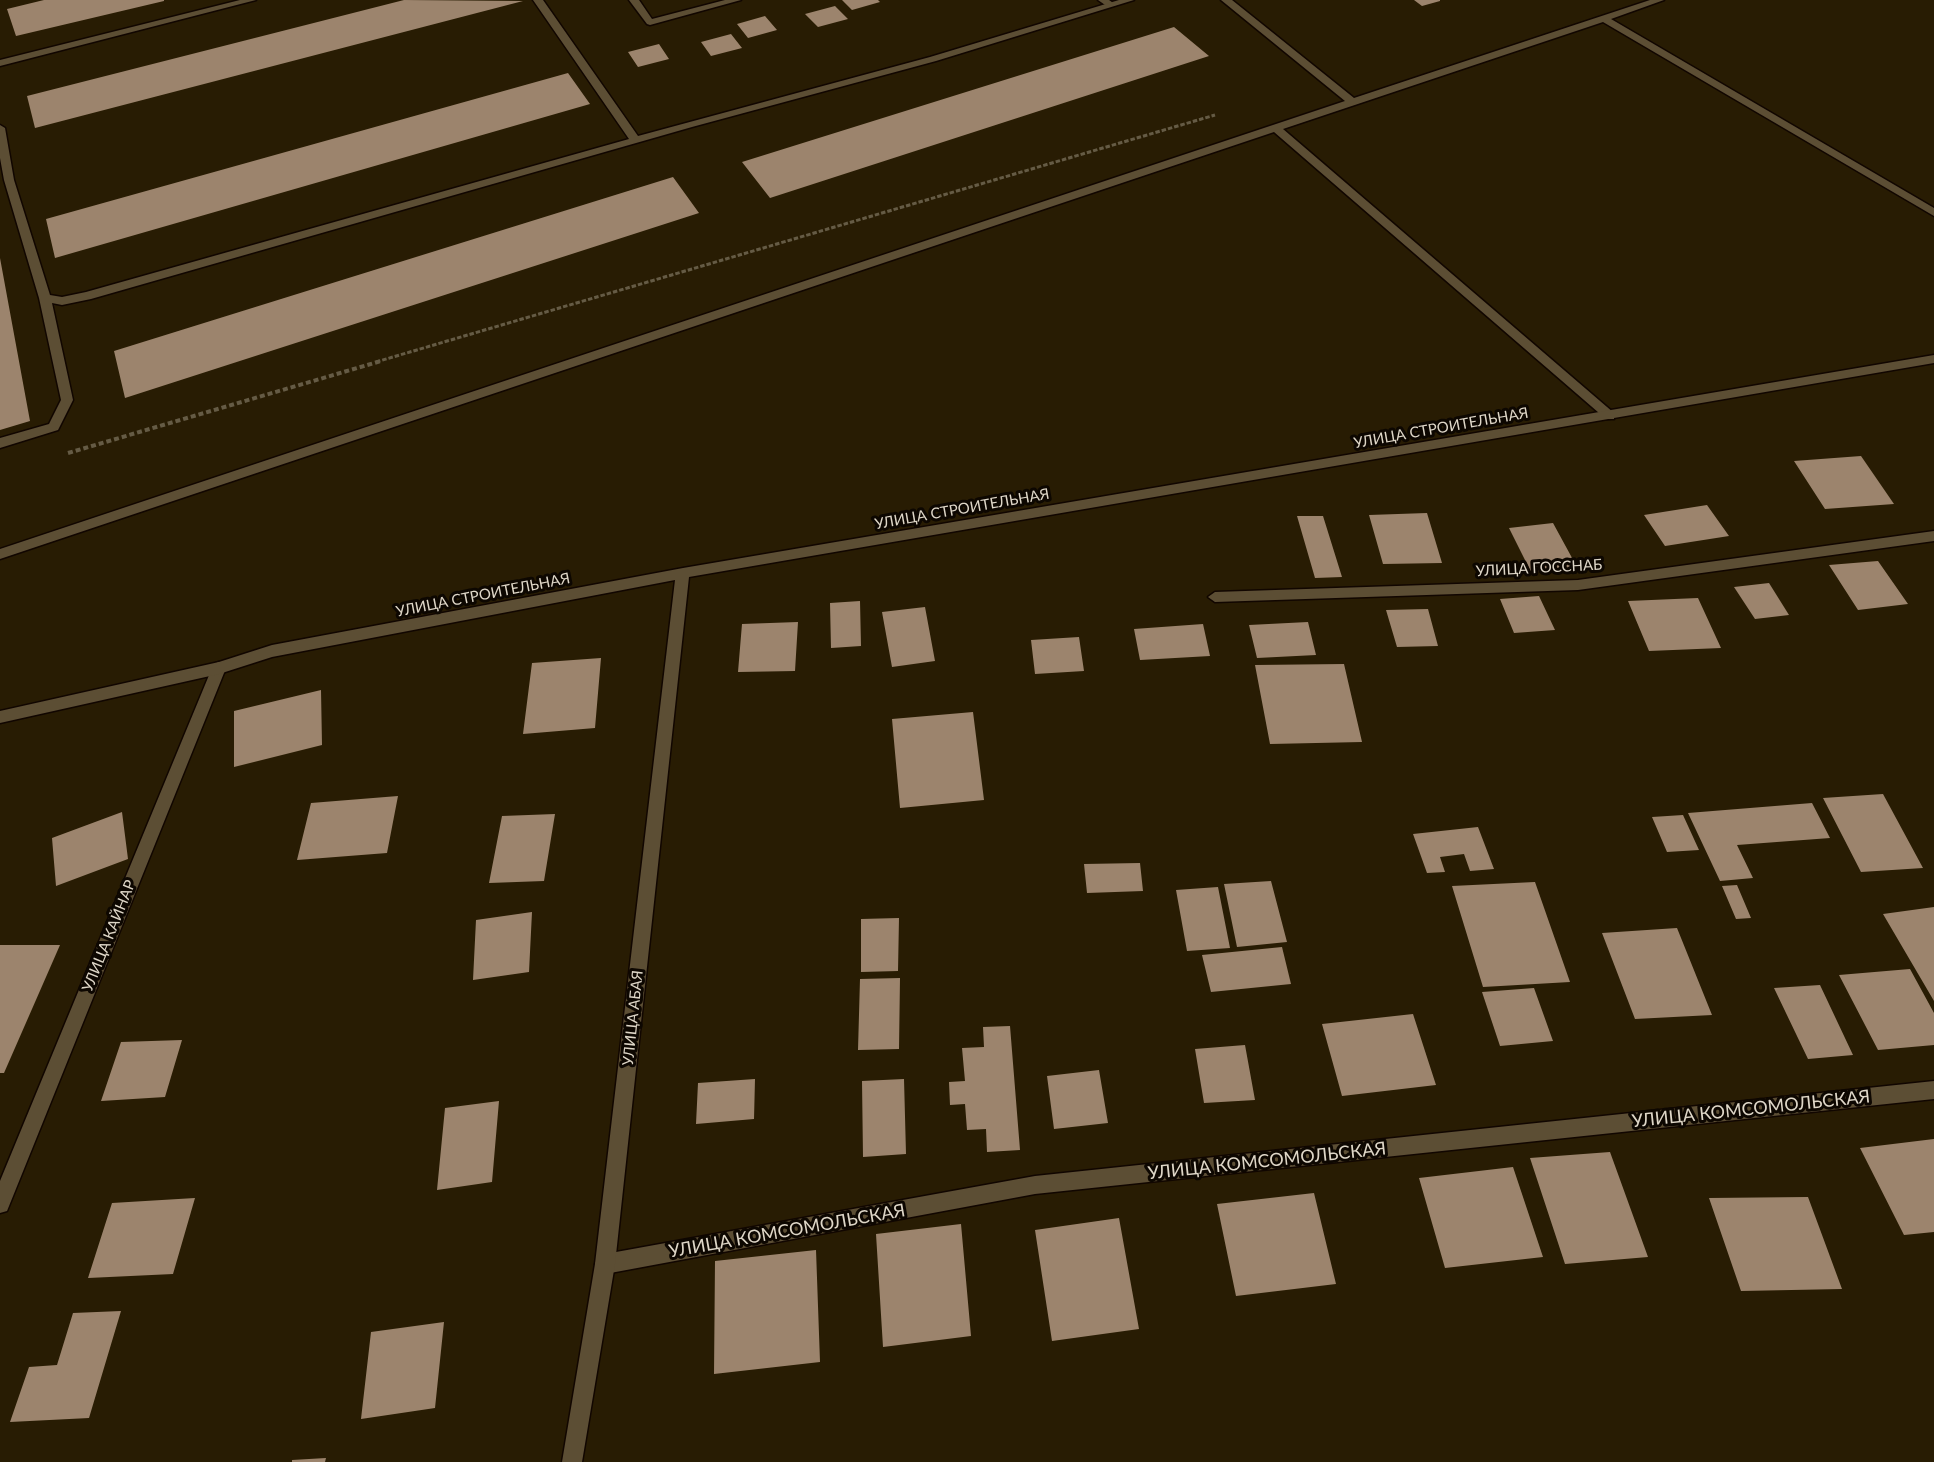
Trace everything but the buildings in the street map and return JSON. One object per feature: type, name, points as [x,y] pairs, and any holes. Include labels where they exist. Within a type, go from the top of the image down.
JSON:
[{"type":"street","points":[[0,63],[251,0]]},
{"type":"street","points":[[538,0],[636,141]]},
{"type":"street","points":[[634,0],[650,21],[736,0]]},
{"type":"street","points":[[45,298],[62,301],[87,296],[933,59],[1107,3],[1129,0]]},
{"type":"street","points":[[1226,0],[1325,82],[1353,102]]},
{"type":"street","points":[[0,554],[1659,0]]},
{"type":"street","points":[[1604,18],[1934,213]]},
{"type":"street","points":[[0,128],[9,180],[45,298],[67,400],[54,428],[0,443]]},
{"type":"street","points":[[1275,128],[1610,416]]},
{"type":"street","name":"УЛИЦА СТРОИТЕЛЬНАЯ","points":[[0,717],[219,669],[272,651],[682,573],[1934,359]]},
{"type":"street","name":"УЛИЦА ГОССНАБ","points":[[1215,597],[1578,585],[1934,536]]},
{"type":"street","name":"УЛИЦА АБАЯ","points":[[572,1462],[605,1264],[682,573]]},
{"type":"street","name":"УЛИЦА КАЙНАР","points":[[0,1204],[219,669]]},
{"type":"street","name":"УЛИЦА КОМСОМОЛЬСКАЯ","points":[[605,1264],[1035,1185],[1934,1090]]},
{"type":"path","points":[[57,456],[1222,113]]}]
